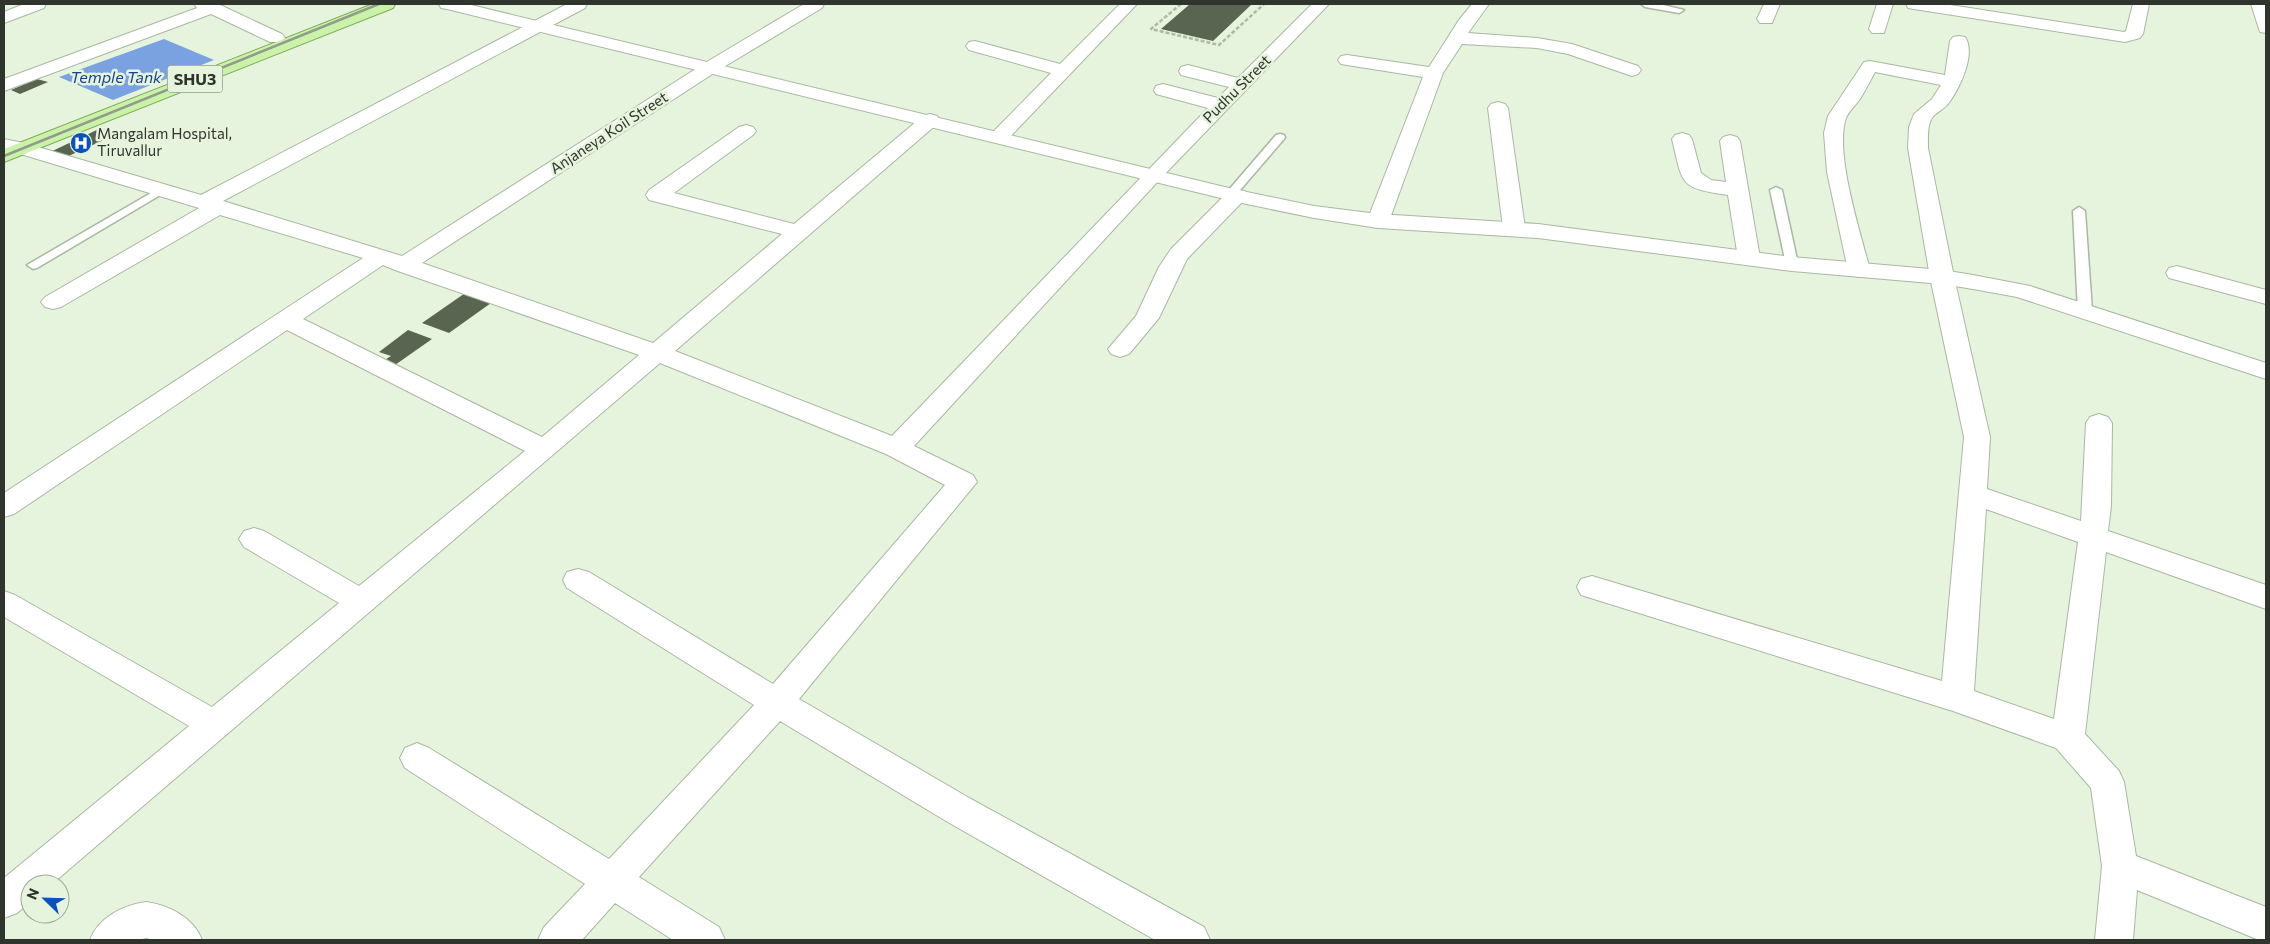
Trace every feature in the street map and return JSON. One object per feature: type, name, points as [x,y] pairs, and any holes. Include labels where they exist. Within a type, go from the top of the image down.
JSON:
[{"type":"main road","name":"SHU3","points":[[7,148],[364,4]]},
{"type":"main road","name":"SHU3","points":[[7,148],[387,4]]},
{"type":"street","points":[[4,18],[38,4]]},
{"type":"street","points":[[447,4],[999,136],[1234,195],[1314,212],[1378,221],[1514,228],[1792,264],[1942,277],[2022,292],[2266,371]]},
{"type":"street","points":[[53,302],[212,204],[579,4]]},
{"type":"street","name":"Anjaneya Koil Street","points":[[403,265],[711,67],[816,4]]},
{"type":"street","points":[[999,136],[1129,4]]},
{"type":"street","name":"Pudhu Street","points":[[896,448],[1154,174],[1321,4]]},
{"type":"street","points":[[1378,221],[1434,73],[1465,24],[1481,4]]},
{"type":"street","points":[[1878,29],[1885,4]]},
{"type":"street","points":[[1914,4],[2125,37],[2134,34],[2139,4]]},
{"type":"street","points":[[2259,4],[2266,27]]},
{"type":"street","points":[[4,85],[207,6],[276,38]]},
{"type":"street","points":[[1457,38],[1537,43],[1572,49],[1632,70]]},
{"type":"street","points":[[1957,699],[1977,437],[1942,277],[1918,148],[1919,127],[1924,114],[1938,103],[1953,82],[1958,59],[1958,41]]},
{"type":"street","points":[[974,46],[1063,71]]},
{"type":"street","points":[[1347,60],[1434,73]]},
{"type":"street","points":[[1859,270],[1836,159],[1833,137],[1835,121],[1870,66],[1953,82]]},
{"type":"street","points":[[1188,71],[1241,84]]},
{"type":"street","points":[[1162,90],[1221,105]]},
{"type":"street","points":[[1498,108],[1514,228]]},
{"type":"street","points":[[4,901],[544,449],[930,120]]},
{"type":"street","points":[[746,131],[657,195],[799,232]]},
{"type":"street","points":[[1682,139],[1691,176],[1705,185],[1739,190]]},
{"type":"street","points":[[1730,141],[1749,258]]},
{"type":"street","points":[[7,148],[163,189],[381,256],[656,353],[896,448],[963,482],[776,704],[614,882],[557,940]]},
{"type":"street","points":[[1120,349],[1147,318],[1170,267],[1179,254],[1234,195]]},
{"type":"street","points":[[4,507],[381,256]]},
{"type":"street","points":[[2177,273],[2266,297]]},
{"type":"street","points":[[286,320],[544,449]]},
{"type":"street","points":[[2068,738],[2096,506],[2099,423]]},
{"type":"street","points":[[1972,494],[2266,596]]},
{"type":"street","points":[[254,538],[362,602]]},
{"type":"street","points":[[578,580],[776,704],[1125,905],[1191,940]]},
{"type":"street","points":[[1592,587],[1957,699],[2068,738],[2107,782],[2120,866],[2114,940]]},
{"type":"street","points":[[4,604],[215,725]]},
{"type":"street","points":[[417,758],[706,940]]},
{"type":"street","points":[[2120,866],[2266,925]]},
{"type":"street","points":[[109,940],[126,926],[140,920],[155,920],[183,940]]},
{"type":"lane","points":[[1645,4],[1679,10]]},
{"type":"lane","points":[[1234,195],[1280,137]]},
{"type":"lane","points":[[33,265],[163,189]]},
{"type":"lane","points":[[1776,190],[1792,264]]},
{"type":"lane","points":[[2079,211],[2085,311]]},
{"type":"path","points":[[1181,4],[1151,29],[1219,45],[1264,4]]},
{"type":"water","name":"Temple Tank","points":[[164,39],[214,60],[113,100],[59,77]]},
{"type":"building","points":[[1190,4],[1252,4],[1213,41],[1161,29]]},
{"type":"building","points":[[37,79],[48,82],[20,94],[11,90]]},
{"type":"building","points":[[101,128],[117,134],[62,159],[46,154]]},
{"type":"building","points":[[471,289],[498,298],[449,333],[422,323]]},
{"type":"building","points":[[408,330],[432,339],[395,365],[383,361],[391,356],[379,352]]},
{"type":"railway","points":[[4,156],[379,4]]},
{"type":"place","name":"Mangalam Hospital, Tiruvallur","points":[[81,143]]}]
